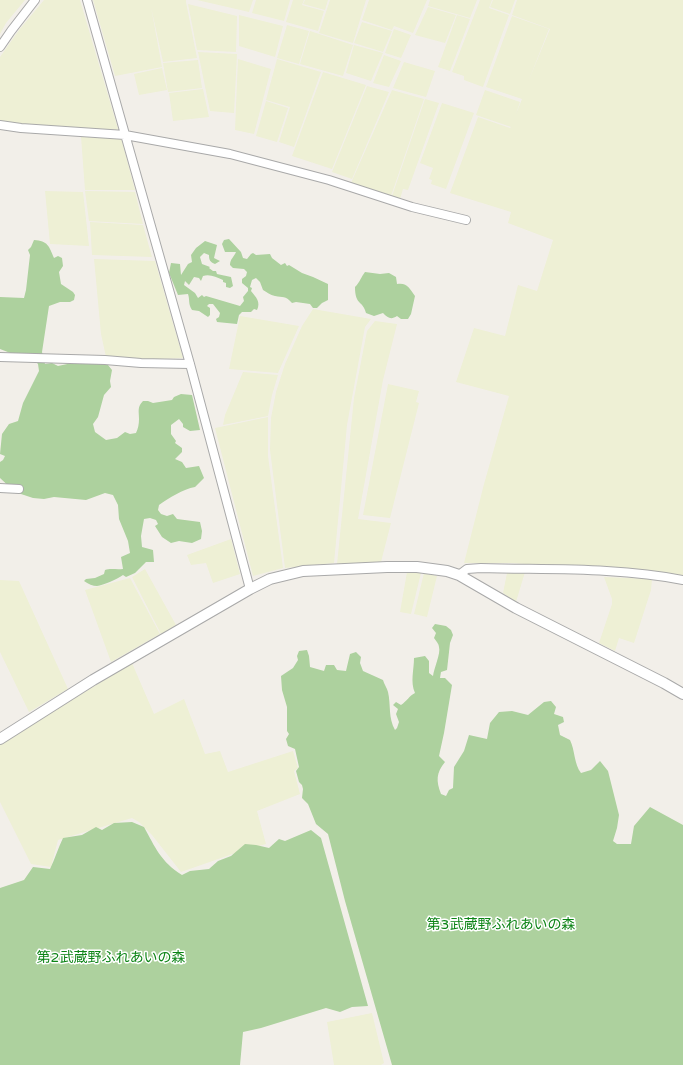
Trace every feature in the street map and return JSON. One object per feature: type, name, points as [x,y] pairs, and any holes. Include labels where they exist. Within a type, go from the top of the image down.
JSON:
[{"type":"street","points":[[0,47],[10,31],[35,0]]},
{"type":"street","points":[[87,0],[190,364],[250,589]]},
{"type":"street","points":[[0,125],[21,128],[125,135],[238,156],[329,180],[412,207],[466,220]]},
{"type":"street","points":[[0,357],[190,364]]},
{"type":"street","points":[[0,488],[19,489]]},
{"type":"street","points":[[0,739],[93,680],[250,589],[275,578],[310,571],[387,567],[434,569],[459,574],[516,608],[664,682],[683,694]]},
{"type":"street","points":[[459,574],[467,569],[497,568],[606,571],[661,576],[683,580]]},
{"type":"green space","points":[[0,0],[25,0],[6,23],[0,34]]},
{"type":"green space","points":[[44,0],[80,0],[118,129],[114,131],[58,128],[0,122],[0,57],[19,30]]},
{"type":"green space","points":[[93,0],[186,0],[197,58],[163,62],[151,7],[162,67],[115,76]]},
{"type":"green space","points":[[197,0],[253,0],[249,12]]},
{"type":"green space","points":[[256,0],[290,0],[284,21],[252,13]]},
{"type":"green space","points":[[293,0],[304,0],[302,5],[324,11],[318,31],[286,22]]},
{"type":"green space","points":[[305,0],[328,0],[325,10],[303,4]]},
{"type":"green space","points":[[330,0],[366,0],[353,43],[319,33]]},
{"type":"green space","points":[[369,0],[427,0],[413,33],[394,26],[392,30],[362,20]]},
{"type":"green space","points":[[430,0],[477,0],[470,18],[428,6]]},
{"type":"green space","points":[[480,0],[492,0],[489,8],[509,15],[483,87],[464,80],[464,76],[452,72]]},
{"type":"green space","points":[[493,0],[515,0],[510,14],[490,7]]},
{"type":"green space","points":[[517,0],[683,0],[683,577],[657,573],[511,563],[464,563],[484,484],[509,396],[456,382],[474,328],[505,336],[518,285],[537,291],[553,240],[508,223],[511,212],[450,193],[478,117],[510,128],[511,127],[476,115],[485,90],[520,102],[516,114],[522,99],[486,87],[512,16],[549,29],[528,82],[550,29],[512,15]]},
{"type":"green space","points":[[188,4],[237,16],[236,52],[197,50]]},
{"type":"green space","points":[[428,7],[456,15],[445,43],[415,35]]},
{"type":"green space","points":[[239,15],[283,26],[275,57],[239,46]]},
{"type":"green space","points":[[457,15],[470,19],[450,71],[438,67]]},
{"type":"green space","points":[[362,22],[392,31],[383,52],[354,43]]},
{"type":"green space","points":[[287,25],[309,31],[299,64],[277,58]]},
{"type":"green space","points":[[394,29],[411,35],[401,58],[385,53]]},
{"type":"green space","points":[[310,31],[353,45],[343,76],[300,64]]},
{"type":"green space","points":[[354,45],[383,53],[371,81],[346,73]]},
{"type":"green space","points":[[198,52],[237,54],[234,113],[210,111]]},
{"type":"green space","points":[[384,55],[401,61],[389,87],[373,83]]},
{"type":"green space","points":[[238,59],[271,69],[254,134],[235,130]]},
{"type":"green space","points":[[277,59],[321,72],[294,147],[279,142],[290,107],[266,100]]},
{"type":"green space","points":[[198,60],[202,88],[168,92],[163,63]]},
{"type":"green space","points":[[404,62],[435,71],[426,97],[393,88]]},
{"type":"green space","points":[[162,68],[167,90],[139,95],[134,74]]},
{"type":"green space","points":[[323,72],[366,85],[332,169],[292,156]]},
{"type":"green space","points":[[367,86],[389,92],[352,179],[332,172]]},
{"type":"green space","points":[[203,89],[209,117],[173,121],[169,93]]},
{"type":"green space","points":[[392,90],[424,99],[391,196],[351,183]]},
{"type":"green space","points":[[425,99],[439,103],[408,190],[403,189],[400,199],[392,196]]},
{"type":"green space","points":[[266,101],[288,108],[277,142],[256,136]]},
{"type":"green space","points":[[442,103],[474,113],[446,189],[431,184],[432,180],[429,179],[433,168],[420,163]]},
{"type":"green space","points":[[81,137],[121,138],[135,190],[85,190]]},
{"type":"green space","points":[[45,191],[83,192],[89,246],[50,244]]},
{"type":"green space","points":[[85,191],[135,192],[143,224],[89,221]]},
{"type":"green space","points":[[90,222],[143,225],[152,257],[92,255]]},
{"type":"green space","points":[[229,239],[241,252],[243,258],[247,259],[253,253],[256,255],[270,254],[272,258],[281,265],[285,263],[287,266],[289,265],[302,273],[328,284],[328,300],[317,308],[313,308],[310,304],[296,302],[292,303],[286,298],[273,296],[263,290],[260,282],[256,278],[252,280],[250,287],[252,288],[251,291],[258,302],[257,310],[254,309],[251,312],[242,312],[239,315],[237,324],[217,322],[216,319],[219,317],[220,313],[213,304],[209,304],[207,306],[210,308],[210,315],[208,317],[199,311],[192,310],[188,294],[178,295],[169,273],[171,263],[180,264],[181,275],[188,264],[192,262],[191,255],[196,248],[205,241],[217,245],[214,258],[220,261],[215,264],[213,263],[210,261],[209,255],[204,253],[200,257],[202,264],[210,267],[209,268],[213,271],[216,271],[217,274],[231,277],[233,286],[230,288],[226,287],[226,283],[223,282],[223,280],[208,275],[203,276],[201,281],[199,278],[194,277],[189,285],[185,281],[184,285],[195,293],[198,298],[202,295],[204,297],[206,296],[240,306],[244,301],[243,297],[248,291],[248,288],[242,283],[242,279],[246,276],[247,272],[244,269],[233,268],[230,265],[236,252],[225,252],[222,244],[224,240]]},
{"type":"green space","points":[[34,240],[45,243],[51,250],[54,258],[58,256],[62,258],[63,266],[59,272],[61,284],[75,295],[74,300],[70,302],[60,302],[49,306],[42,352],[45,364],[52,363],[58,366],[72,363],[75,355],[100,355],[112,370],[110,381],[111,387],[104,395],[98,417],[93,424],[95,432],[106,440],[117,438],[125,432],[130,434],[136,433],[139,423],[139,407],[143,401],[153,403],[172,400],[174,397],[181,394],[192,395],[200,430],[190,431],[183,427],[183,424],[179,419],[171,425],[171,434],[176,441],[175,443],[182,448],[182,452],[175,459],[182,462],[186,468],[199,466],[204,478],[195,487],[181,492],[159,505],[158,510],[161,514],[167,516],[173,514],[177,519],[200,522],[202,531],[201,539],[192,543],[179,541],[171,543],[162,537],[155,526],[158,524],[156,520],[150,518],[144,519],[141,536],[142,547],[153,550],[154,562],[146,562],[135,573],[126,577],[123,575],[110,582],[97,586],[90,585],[84,581],[86,579],[95,578],[104,574],[105,570],[123,569],[121,557],[130,553],[128,541],[119,519],[118,505],[113,495],[105,493],[86,500],[54,497],[44,499],[33,498],[15,492],[0,478],[0,462],[5,456],[0,454],[2,434],[9,424],[18,421],[23,403],[39,371],[38,364],[30,356],[13,354],[0,349],[0,297],[24,298],[30,255],[28,250]]},
{"type":"green space","points":[[94,259],[155,261],[183,358],[135,360],[106,357],[101,334]]},
{"type":"green space","points":[[365,272],[380,274],[389,273],[396,277],[397,284],[406,285],[410,289],[415,296],[411,314],[408,319],[401,319],[397,316],[390,318],[383,313],[374,316],[366,313],[355,293],[355,287]]},
{"type":"green space","points":[[313,309],[371,319],[365,327],[347,425],[334,563],[285,568],[270,450],[271,418],[276,392],[285,364],[302,326]]},
{"type":"green space","points":[[240,316],[299,326],[278,373],[229,369]]},
{"type":"green space","points":[[375,321],[397,324],[383,380],[358,519],[391,523],[381,562],[337,564],[354,398],[367,331]]},
{"type":"green space","points":[[243,372],[278,375],[268,416],[223,425],[225,415]]},
{"type":"green space","points":[[388,384],[419,391],[416,402],[419,403],[390,518],[363,515]]},
{"type":"green space","points":[[268,417],[268,456],[283,568],[253,576],[215,428]]},
{"type":"green space","points":[[231,539],[240,574],[213,583],[206,563],[191,565],[187,555]]},
{"type":"green space","points":[[145,569],[176,625],[161,634],[132,577]]},
{"type":"green space","points":[[510,571],[525,572],[516,602],[503,593],[507,573]]},
{"type":"green space","points":[[407,572],[421,573],[411,614],[400,612]]},
{"type":"green space","points":[[424,573],[437,576],[427,617],[414,614]]},
{"type":"green space","points":[[604,577],[652,579],[651,590],[634,643],[619,638],[615,651],[599,643],[612,604],[612,599]]},
{"type":"green space","points":[[130,578],[160,634],[111,662],[85,590]]},
{"type":"green space","points":[[0,580],[19,581],[68,689],[29,712],[0,652]]},
{"type":"green space","name":"第3武蔵野ふれあいの森","points":[[435,624],[446,626],[451,630],[453,635],[450,643],[447,670],[441,672],[440,678],[445,678],[452,685],[439,756],[445,762],[438,774],[438,785],[441,794],[446,796],[449,790],[453,788],[454,767],[464,751],[469,735],[487,739],[490,723],[499,712],[512,711],[528,715],[544,702],[551,701],[556,707],[554,714],[563,717],[564,722],[558,725],[560,735],[570,740],[577,765],[581,773],[591,770],[600,761],[608,771],[619,815],[613,841],[617,844],[631,844],[634,826],[650,807],[683,825],[683,1065],[392,1065],[345,901],[328,834],[316,824],[308,804],[302,798],[303,789],[296,771],[299,767],[295,749],[288,746],[286,739],[289,734],[287,731],[287,707],[282,690],[281,676],[293,668],[298,660],[297,656],[299,651],[307,650],[310,667],[324,671],[326,665],[334,665],[337,670],[346,671],[350,654],[356,652],[361,657],[360,663],[363,671],[383,680],[388,692],[390,716],[395,730],[399,722],[396,714],[398,709],[393,705],[396,702],[401,705],[415,693],[412,680],[414,658],[425,656],[429,661],[429,673],[433,676],[439,650],[434,638],[436,633],[432,628]]},
{"type":"green space","points":[[132,663],[154,714],[184,699],[205,754],[220,751],[228,772],[293,751],[298,768],[294,771],[300,794],[257,811],[266,844],[181,872],[152,835],[139,822],[132,818],[58,840],[51,867],[31,864],[0,802],[0,744]]},
{"type":"green space","name":"第2武蔵野ふれあいの森","points":[[132,822],[144,827],[155,848],[169,865],[182,875],[190,871],[209,869],[218,861],[231,856],[245,844],[269,848],[279,839],[285,841],[311,830],[321,838],[368,1006],[352,1007],[340,1012],[326,1008],[243,1032],[240,1065],[0,1065],[0,888],[24,880],[33,867],[50,869],[63,838],[82,835],[96,827],[102,830],[114,823]]},
{"type":"green space","points":[[372,1013],[384,1063],[381,1065],[334,1065],[327,1022]]}]
